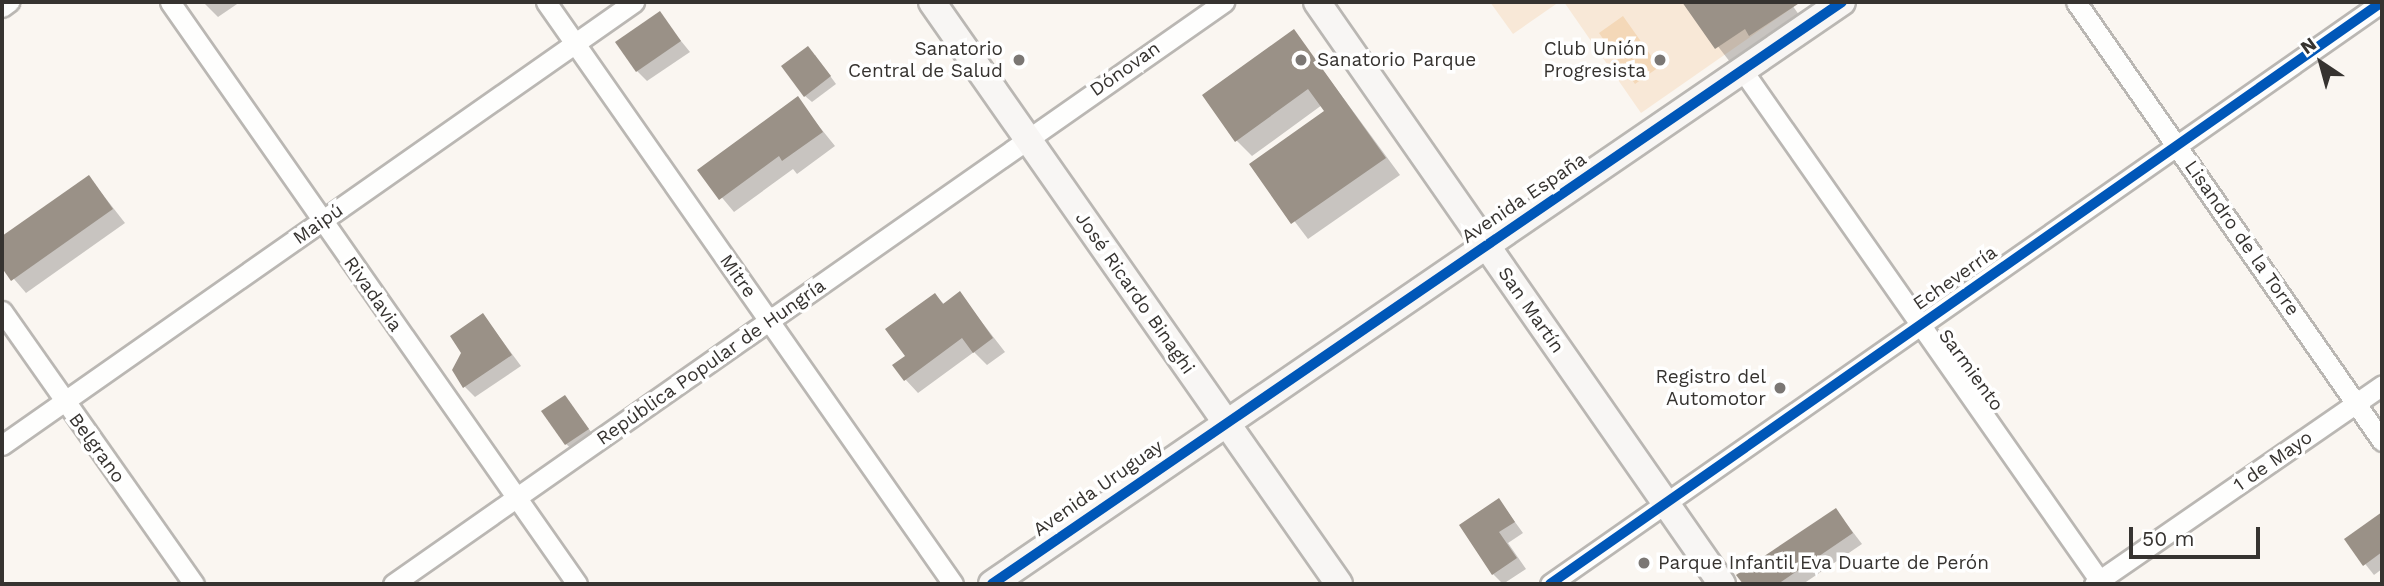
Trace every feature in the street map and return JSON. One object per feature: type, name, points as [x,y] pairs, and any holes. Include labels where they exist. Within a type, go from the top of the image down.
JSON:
[{"type":"street","points":[[2,7],[9,2]]},
{"type":"street","name":"Rivadavia","points":[[170,2],[577,584]]},
{"type":"street","name":"Mitre","points":[[546,2],[953,584]]},
{"type":"street","name":"Maipú","points":[[2,446],[634,2]]},
{"type":"street","name":"José Ricardo Binaghi","points":[[932,2],[1339,584]]},
{"type":"street","name":"Dónovan","points":[[1027,137],[1224,2]]},
{"type":"street","name":"San Martín","points":[[1317,2],[1722,584]]},
{"type":"street","name":"Avenida España","points":[[1224,421],[1842,2]]},
{"type":"street","name":"Lisandro de la Torre","points":[[2076,2],[2382,441]]},
{"type":"street","name":"Echeverría","points":[[1550,584],[2382,2]]},
{"type":"street","name":"Sarmiento","points":[[1743,71],[1917,326],[2099,583]]},
{"type":"street","name":"República Popular de Hungría","points":[[393,584],[1027,137]]},
{"type":"street","name":"Belgrano","points":[[2,311],[194,584]]},
{"type":"street","name":"1 de Mayo","points":[[2099,583],[2382,385]]},
{"type":"street","name":"Avenida Uruguay","points":[[992,584],[1224,421]]},
{"type":"shaded area","name":"Club Unión Progresista","points":[[1490,2],[1559,2],[1513,34]]},
{"type":"shaded area","name":"Club Unión Progresista","points":[[1564,2],[1787,2],[1792,8],[1641,113]]},
{"type":"shaded area","points":[[1623,16],[1659,67],[1635,84],[1599,33]]},
{"type":"building","points":[[1682,2],[1801,2],[1749,36],[1745,29],[1715,49]]},
{"type":"building","points":[[660,11],[681,41],[636,72],[615,42]]},
{"type":"building","points":[[1294,29],[1386,158],[1291,224],[1249,164],[1324,111],[1308,89],[1235,142],[1202,95]]},
{"type":"building","points":[[808,46],[831,76],[804,97],[781,66]]},
{"type":"building","points":[[798,96],[823,132],[782,161],[779,156],[719,200],[697,170]]},
{"type":"building","points":[[89,175],[113,209],[11,281],[2,268],[2,236]]},
{"type":"building","points":[[960,291],[993,338],[973,353],[962,338],[904,381],[892,365],[905,356],[885,329],[935,293],[943,304]]},
{"type":"building","points":[[483,313],[512,355],[463,388],[452,370],[461,353],[450,336]]},
{"type":"building","points":[[565,395],[589,429],[565,445],[541,411]]},
{"type":"building","points":[[1499,498],[1515,522],[1499,532],[1517,558],[1492,575],[1459,525]]},
{"type":"building","points":[[1836,508],[1853,533],[1778,584],[1743,584],[1736,575]]},
{"type":"building","points":[[2382,512],[2382,552],[2363,566],[2344,539]]},
{"type":"cycle path","points":[[992,584],[1842,2]]},
{"type":"cycle path","points":[[1550,584],[2382,2]]},
{"type":"place","name":"Sanatorio Central de Salud","points":[[1019,60]]},
{"type":"place","name":"Sanatorio Parque","points":[[1301,60]]},
{"type":"place","name":"Club Unión Progresista","points":[[1660,60]]},
{"type":"place","name":"Registro del Automotor","points":[[1780,388]]},
{"type":"place","name":"Parque Infantil Eva Duarte de Perón","points":[[1644,563]]}]
